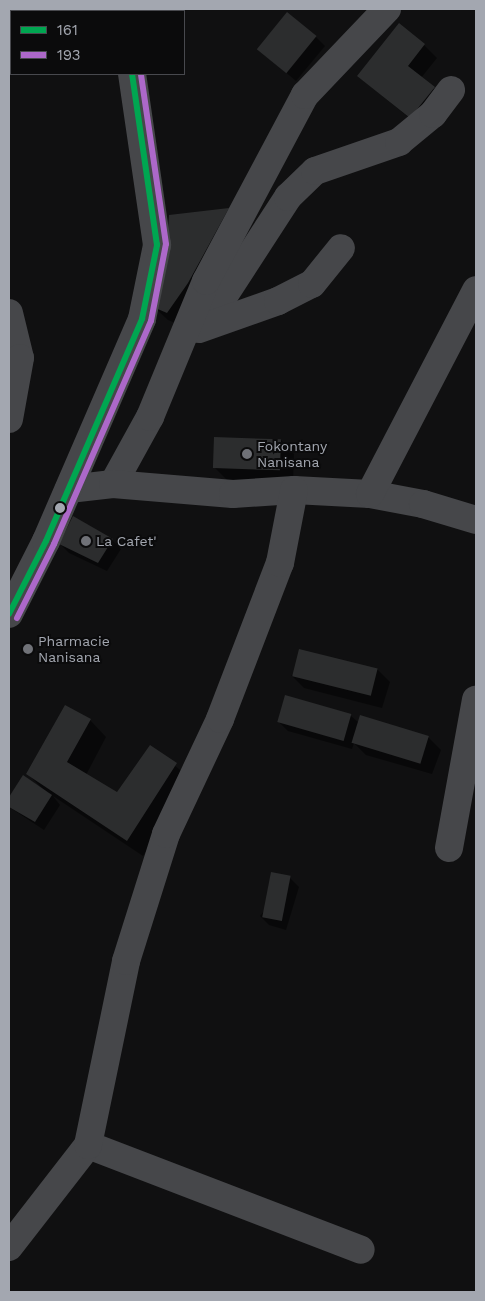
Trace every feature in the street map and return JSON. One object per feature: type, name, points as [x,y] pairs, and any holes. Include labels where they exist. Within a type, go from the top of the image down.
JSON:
[{"type":"street","points":[[113,484],[150,417],[206,280],[305,95],[388,9]]},
{"type":"street","points":[[9,612],[69,489],[142,320],[157,245],[132,75]]},
{"type":"street","points":[[205,325],[295,191],[315,171],[399,142],[434,114],[451,90]]},
{"type":"street","points":[[179,349],[193,333],[205,325],[278,301],[312,284],[341,248]]},
{"type":"street","points":[[370,494],[476,290]]},
{"type":"street","points":[[9,313],[20,358],[9,419]]},
{"type":"street","points":[[69,489],[113,484],[233,494],[294,490],[370,494],[423,504],[476,520]]},
{"type":"street","points":[[9,1247],[88,1145],[126,961],[166,834],[220,720],[280,563],[294,490]]},
{"type":"street","points":[[449,848],[476,699]]},
{"type":"street","points":[[88,1145],[361,1250]]},
{"type":"building","points":[[287,12],[317,36],[286,73],[257,49]]},
{"type":"building","points":[[399,23],[425,44],[408,66],[435,87],[410,118],[357,76]]},
{"type":"building","points":[[229,208],[188,283],[167,313],[153,307],[166,258],[169,215]]},
{"type":"building","name":"Fokontany Nanisana","points":[[214,437],[281,439],[280,470],[213,468]]},
{"type":"building","points":[[73,516],[113,539],[98,563],[59,544]]},
{"type":"building","points":[[299,649],[378,669],[371,696],[292,676]]},
{"type":"building","points":[[285,695],[351,714],[344,741],[277,722]]},
{"type":"building","points":[[65,705],[91,719],[67,762],[117,792],[150,745],[177,763],[127,841],[26,774]]},
{"type":"building","points":[[360,715],[429,736],[420,764],[352,743]]},
{"type":"building","points":[[23,775],[52,795],[35,822],[9,807],[9,797]]},
{"type":"building","points":[[271,872],[291,876],[282,921],[262,917]]},
{"type":"transit line","name":"161","points":[[9,614],[46,541],[142,319],[157,245],[132,75]]},
{"type":"transit line","name":"193","points":[[17,618],[54,544],[151,321],[166,244],[141,75]]},
{"type":"place","name":"Fokontany Nanisana","points":[[247,454]]},
{"type":"place","name":"La Cafet'","points":[[86,541]]},
{"type":"place","name":"Pharmacie Nanisana","points":[[28,649]]}]
